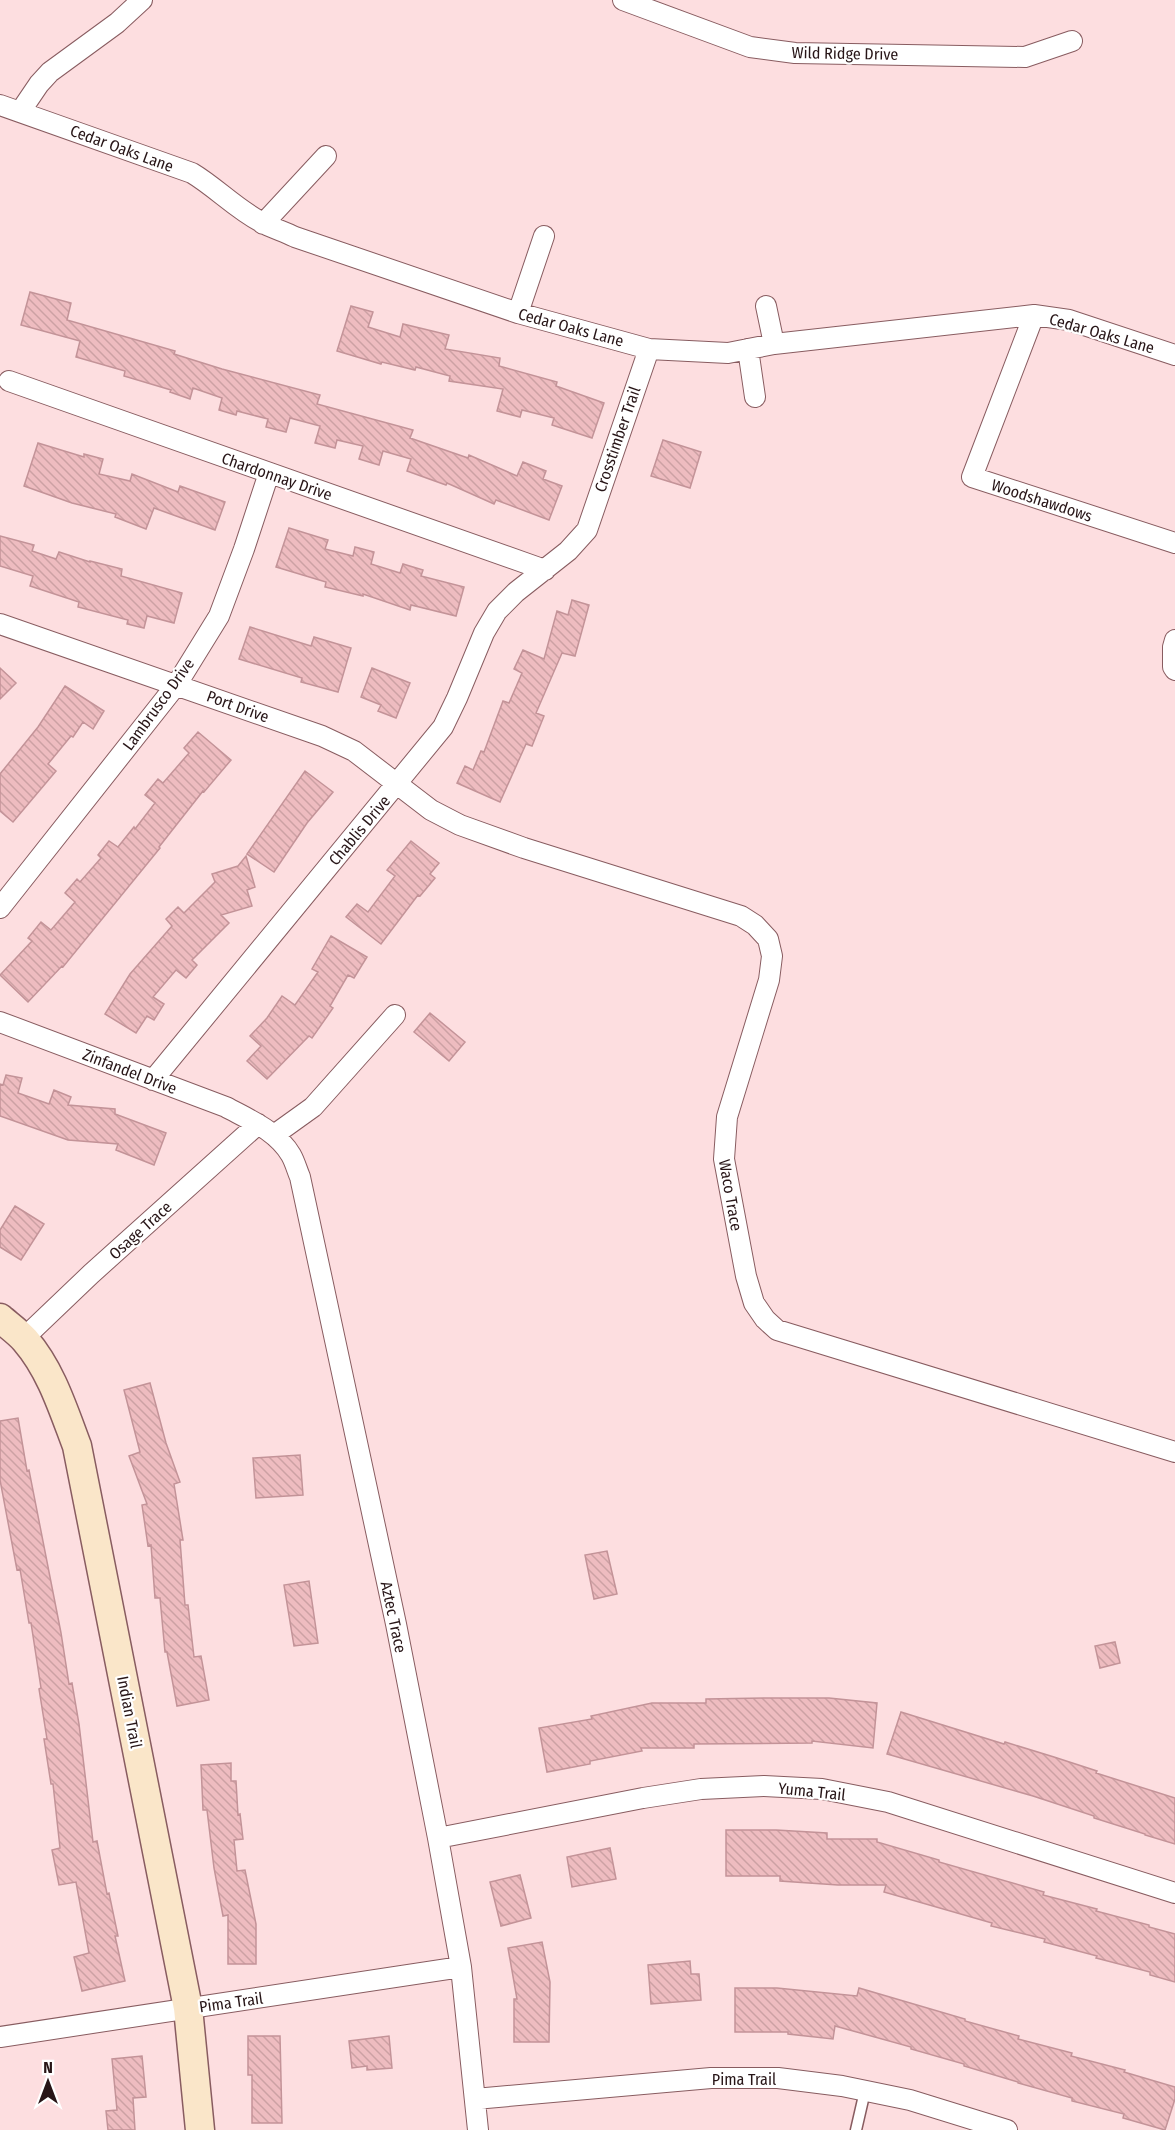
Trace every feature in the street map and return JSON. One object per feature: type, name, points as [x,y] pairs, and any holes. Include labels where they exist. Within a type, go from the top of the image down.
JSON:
[{"type":"street","points":[[20,112],[50,72],[117,23],[142,0]]},
{"type":"street","name":"Wild Ridge Drive","points":[[623,0],[750,47],[795,53],[1025,57],[1072,41]]},
{"type":"street","name":"Cedar Oaks Lane","points":[[0,105],[192,173],[211,184],[230,201],[263,224],[295,237],[518,313],[649,349],[728,353],[774,344],[1034,315],[1069,320],[1175,355]]},
{"type":"street","points":[[263,224],[326,156]]},
{"type":"street","points":[[518,313],[544,236]]},
{"type":"street","points":[[766,306],[774,344]]},
{"type":"street","name":"Woodshawdows","points":[[1034,315],[972,477],[1175,543]]},
{"type":"street","name":"Crosstimber Trail","points":[[587,530],[649,349]]},
{"type":"street","points":[[748,349],[755,397]]},
{"type":"street","name":"Chardonnay Drive","points":[[9,381],[545,570]]},
{"type":"street","name":"Lambrusco Drive","points":[[0,908],[177,684],[219,616],[269,473]]},
{"type":"street","name":"Chablis Drive","points":[[153,1080],[443,728],[484,633],[497,611],[516,592],[568,551],[587,530]]},
{"type":"street","name":"Port Drive","points":[[0,624],[322,736],[354,751],[398,784]]},
{"type":"street","points":[[1174,668],[1175,640]]},
{"type":"street","name":"Waco Trace","points":[[398,784],[431,810],[460,825],[524,848],[741,916],[755,925],[768,939],[772,956],[769,980],[727,1117],[724,1159],[746,1276],[754,1304],[777,1330],[1175,1452]]},
{"type":"street","name":"Osage Trace","points":[[24,1338],[91,1274],[266,1129],[314,1107],[395,1015]]},
{"type":"street","name":"Zinfandel Drive","points":[[0,1022],[226,1107],[266,1129]]},
{"type":"street","name":"Aztec Trace","points":[[266,1129],[291,1155],[300,1177],[396,1624],[461,1967],[478,2130]]},
{"type":"street","name":"Indian Trail","points":[[0,1318],[24,1338],[42,1362],[77,1446],[188,2008],[200,2130]]},
{"type":"street","name":"Yuma Trail","points":[[438,1838],[632,1800],[701,1789],[764,1786],[822,1789],[888,1802],[1175,1893]]},
{"type":"street","name":"Pima Trail","points":[[0,2037],[461,1967]]},
{"type":"street","name":"Pima Trail","points":[[475,2099],[711,2078],[778,2078],[910,2100],[1007,2130]]},
{"type":"lane","points":[[856,2130],[865,2091]]},
{"type":"building","points":[[30,292],[71,303],[67,320],[175,351],[174,354],[222,369],[320,395],[317,404],[413,430],[410,438],[468,458],[469,455],[517,476],[523,462],[546,471],[543,479],[562,486],[549,520],[496,500],[494,504],[447,483],[446,485],[407,471],[411,459],[383,451],[379,465],[359,459],[363,446],[337,440],[335,448],[315,443],[320,426],[290,418],[286,432],[266,427],[268,419],[237,411],[236,415],[219,410],[222,398],[193,388],[190,399],[170,392],[171,390],[124,376],[125,371],[76,357],[80,341],[21,325]]},
{"type":"building","points":[[351,306],[373,312],[368,327],[400,337],[403,324],[449,335],[445,349],[500,358],[499,366],[557,382],[556,386],[604,403],[592,438],[552,425],[554,418],[522,410],[520,417],[497,411],[503,389],[449,381],[450,376],[416,367],[415,370],[382,362],[381,364],[337,351]]},
{"type":"building","points":[[663,440],[701,452],[690,488],[651,476]]},
{"type":"building","points":[[38,443],[84,457],[84,454],[103,459],[99,474],[130,481],[132,474],[178,492],[180,486],[225,502],[215,530],[154,508],[146,529],[115,517],[116,514],[72,503],[24,486]]},
{"type":"building","points":[[289,528],[328,540],[325,549],[353,556],[355,547],[374,552],[371,564],[400,573],[403,564],[423,570],[421,576],[464,587],[456,616],[411,605],[410,610],[363,594],[363,596],[325,587],[326,582],[276,567]]},
{"type":"building","points":[[0,536],[34,545],[32,551],[56,559],[59,552],[122,569],[121,576],[182,593],[174,623],[147,616],[144,628],[127,624],[128,620],[78,607],[79,602],[30,586],[33,576],[0,566]]},
{"type":"building","points":[[572,600],[589,605],[575,656],[562,653],[536,713],[544,716],[532,746],[526,744],[500,802],[457,783],[465,766],[473,770],[481,751],[484,752],[503,701],[509,703],[522,673],[514,669],[523,650],[544,659],[557,611],[568,615]]},
{"type":"building","points":[[250,627],[311,646],[314,637],[351,648],[338,692],[301,682],[302,678],[239,659]]},
{"type":"building","points":[[0,668],[16,683],[0,699]]},
{"type":"building","points":[[372,668],[410,683],[396,718],[378,711],[381,705],[361,697]]},
{"type":"building","points":[[65,686],[104,711],[93,729],[83,722],[73,737],[71,736],[48,764],[56,771],[13,822],[0,811],[0,774],[38,727]]},
{"type":"building","points":[[198,732],[231,760],[203,791],[160,848],[63,967],[28,1002],[0,975],[32,941],[28,938],[41,922],[51,930],[75,902],[65,893],[77,879],[80,882],[101,858],[98,855],[109,841],[118,847],[134,827],[135,829],[155,803],[145,795],[158,779],[163,783],[189,753],[184,748]]},
{"type":"building","points":[[305,771],[333,792],[307,823],[274,872],[247,854]]},
{"type":"building","points":[[411,841],[439,863],[430,874],[435,878],[420,896],[418,895],[381,944],[346,917],[357,904],[368,912],[395,876],[387,870]]},
{"type":"building","points":[[246,856],[255,887],[247,890],[252,906],[221,915],[229,923],[192,960],[197,965],[186,978],[176,970],[153,997],[164,1004],[154,1020],[147,1016],[136,1033],[105,1014],[130,974],[172,926],[166,919],[178,907],[184,913],[215,882],[212,874],[238,866]]},
{"type":"building","points":[[331,936],[367,957],[354,978],[348,975],[330,1006],[333,1008],[312,1038],[309,1036],[267,1079],[247,1061],[261,1046],[250,1036],[267,1018],[282,996],[295,1005],[318,972],[312,969]]},
{"type":"building","points":[[430,1013],[465,1042],[449,1061],[414,1032]]},
{"type":"building","points":[[6,1075],[22,1078],[18,1093],[49,1104],[54,1090],[71,1097],[68,1105],[115,1109],[115,1114],[166,1133],[154,1165],[116,1150],[118,1144],[68,1140],[0,1116],[0,1084],[3,1085]]},
{"type":"building","points":[[15,1206],[44,1224],[21,1260],[0,1247],[0,1230]]},
{"type":"building","points":[[150,1383],[166,1443],[180,1482],[174,1484],[183,1540],[180,1540],[185,1605],[188,1605],[194,1657],[201,1656],[209,1700],[177,1706],[167,1652],[165,1652],[160,1598],[155,1598],[151,1545],[148,1546],[142,1505],[147,1504],[129,1456],[140,1452],[124,1390]]},
{"type":"building","points":[[18,1418],[69,1684],[72,1683],[93,1842],[97,1841],[107,1894],[109,1893],[125,1981],[82,1991],[74,1957],[89,1953],[76,1882],[59,1885],[52,1850],[60,1848],[53,1784],[51,1784],[44,1739],[47,1739],[39,1689],[41,1688],[31,1623],[29,1623],[20,1569],[17,1570],[0,1480],[0,1421]]},
{"type":"building","points":[[300,1455],[303,1495],[256,1498],[253,1458]]},
{"type":"building","points":[[607,1551],[617,1594],[594,1599],[585,1555]]},
{"type":"building","points":[[309,1581],[318,1643],[294,1646],[284,1585]]},
{"type":"building","points":[[1115,1642],[1120,1663],[1100,1668],[1095,1646]]},
{"type":"building","points":[[829,1698],[877,1703],[873,1748],[812,1741],[812,1743],[694,1744],[694,1748],[641,1748],[642,1751],[547,1772],[539,1728],[592,1719],[591,1716],[652,1703],[706,1703],[706,1699]]},
{"type":"building","points":[[901,1712],[1054,1757],[1175,1798],[1175,1844],[1033,1796],[887,1754]]},
{"type":"building","points":[[231,1763],[231,1781],[236,1781],[238,1815],[240,1814],[243,1839],[234,1840],[237,1871],[245,1870],[256,1924],[256,1964],[228,1964],[228,1915],[223,1916],[207,1810],[203,1810],[201,1765]]},
{"type":"building","points":[[726,1830],[827,1833],[827,1839],[877,1839],[877,1842],[939,1860],[939,1862],[1044,1892],[1043,1895],[1149,1925],[1149,1927],[1175,1934],[1175,1982],[1150,1975],[1150,1972],[1044,1942],[1045,1939],[991,1926],[992,1923],[884,1892],[886,1885],[838,1885],[780,1881],[780,1876],[726,1876]]},
{"type":"building","points":[[610,1848],[616,1879],[572,1887],[567,1857]]},
{"type":"building","points":[[520,1875],[531,1918],[501,1926],[490,1882]]},
{"type":"building","points":[[542,1942],[550,1982],[549,2042],[514,2042],[514,1999],[517,1999],[508,1948]]},
{"type":"building","points":[[690,1961],[691,1974],[699,1974],[701,2000],[651,2004],[648,1965]]},
{"type":"building","points":[[735,1988],[777,1988],[857,1996],[859,1988],[965,2019],[965,2021],[1019,2036],[1018,2039],[1072,2053],[1071,2056],[1125,2070],[1124,2072],[1175,2087],[1175,2099],[1165,2130],[1123,2118],[1124,2114],[1072,2101],[1072,2098],[964,2066],[964,2064],[911,2049],[911,2047],[835,2026],[833,2039],[788,2034],[788,2032],[735,2032]]},
{"type":"building","points":[[248,2036],[280,2036],[282,2123],[252,2123],[252,2075],[248,2075]]},
{"type":"building","points":[[389,2036],[392,2068],[367,2070],[367,2066],[352,2068],[349,2041]]},
{"type":"building","points":[[142,2056],[146,2097],[133,2098],[135,2130],[108,2130],[106,2111],[117,2110],[112,2059]]}]
